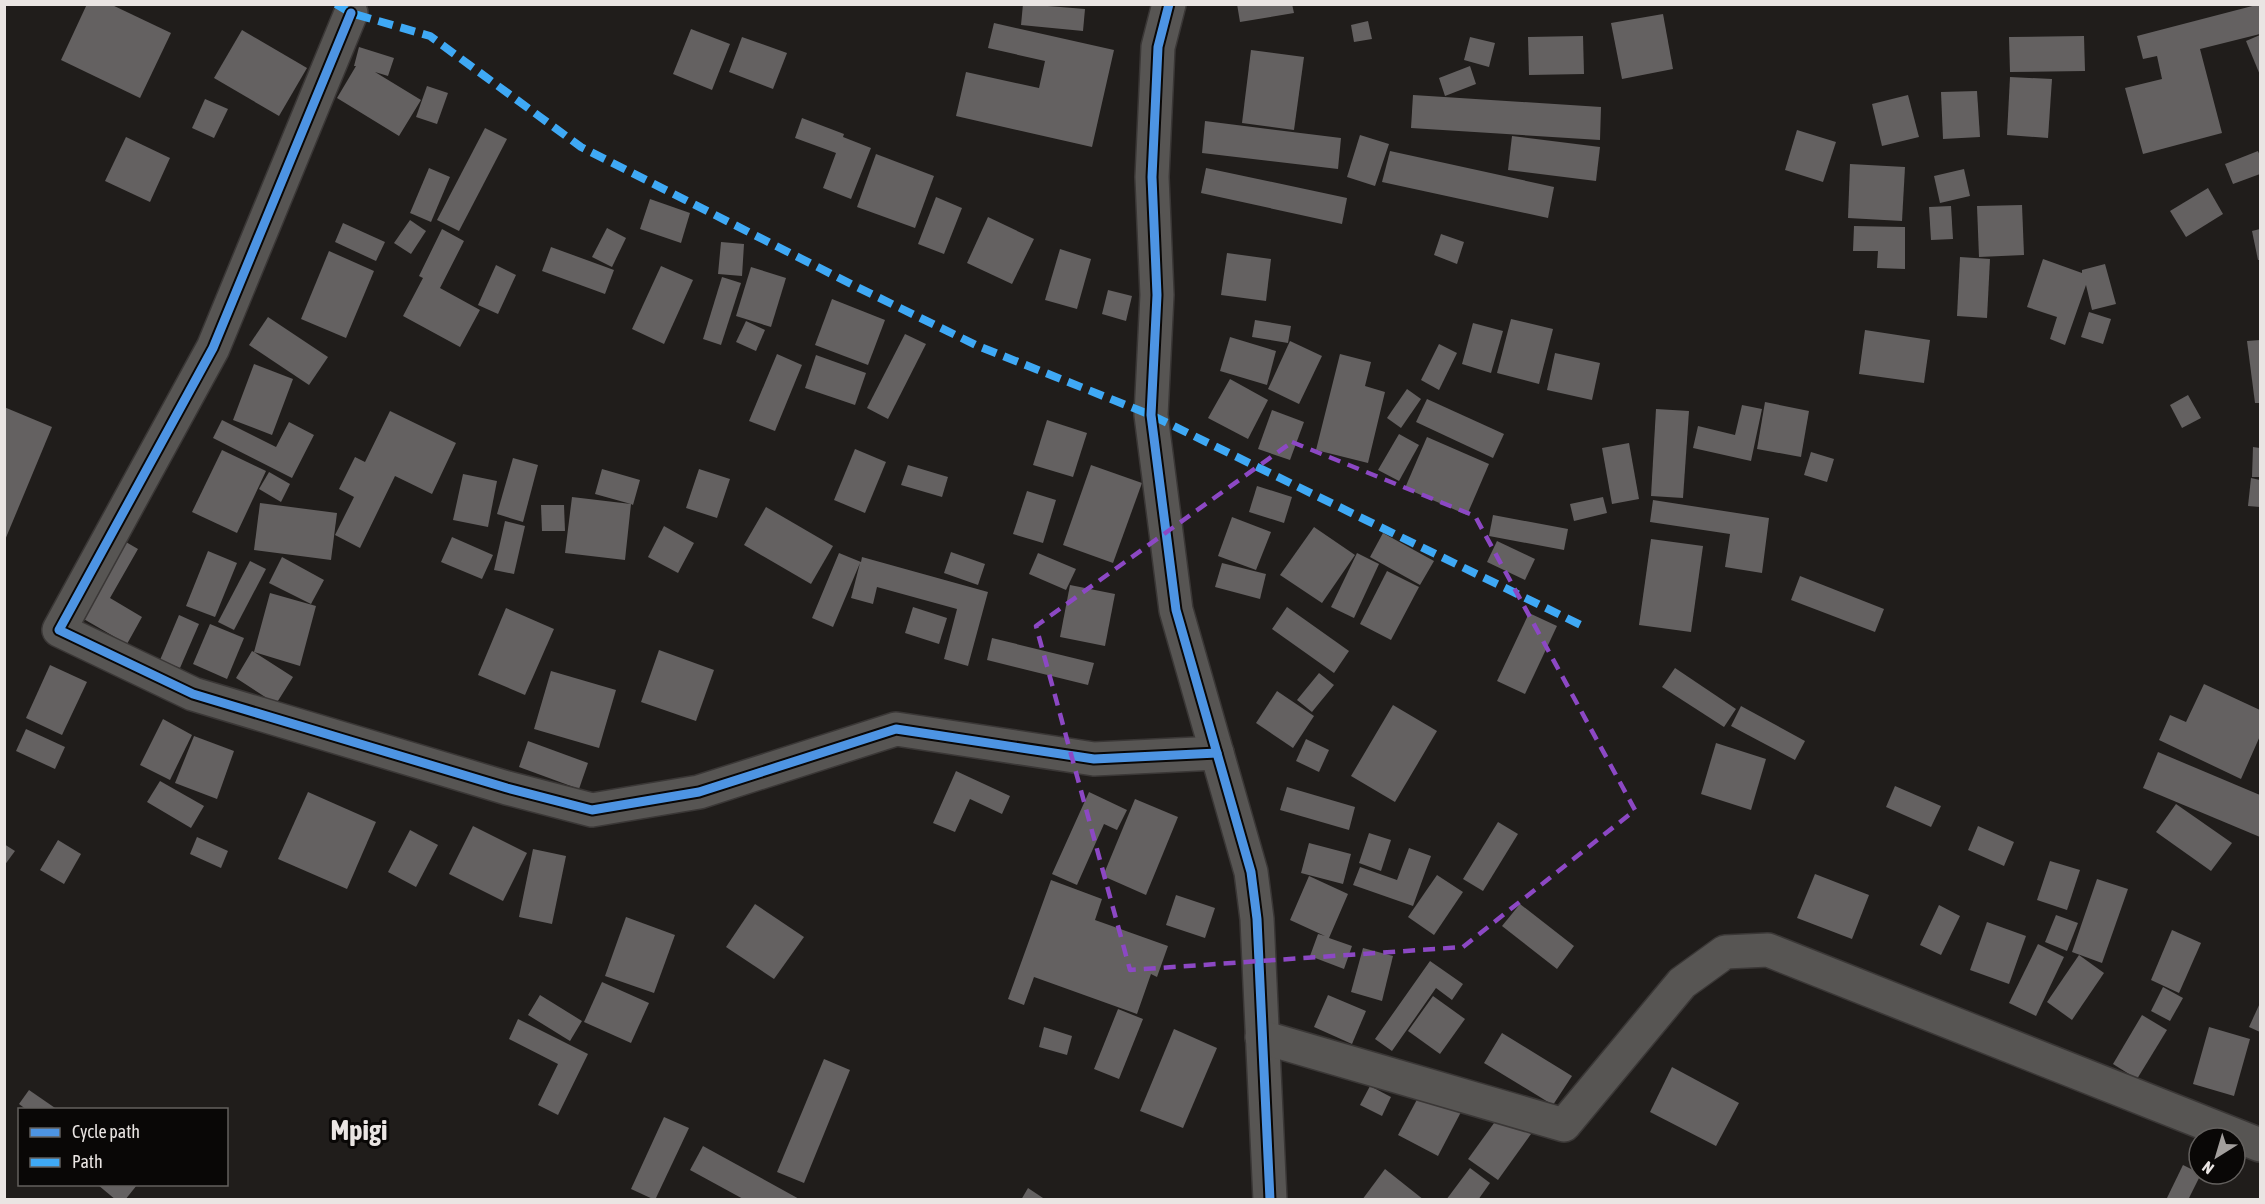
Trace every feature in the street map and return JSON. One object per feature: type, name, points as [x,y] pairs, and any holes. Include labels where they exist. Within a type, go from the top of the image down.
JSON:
[{"type":"street","points":[[1169,4],[1158,47],[1152,177],[1157,295],[1151,415],[1176,610],[1251,872],[1257,919],[1270,1200]]},
{"type":"street","points":[[351,13],[213,348],[59,630],[193,694],[507,788],[592,810],[699,792],[896,729],[1094,759],[1217,753]]},
{"type":"street","points":[[1262,1036],[1564,1125],[1682,983],[1725,952],[1768,950],[2260,1145]]},
{"type":"highlighted area","points":[[1292,442],[1475,516],[1635,810],[1463,947],[1130,970],[1036,626]]},
{"type":"building","points":[[87,4],[110,4],[171,33],[140,98],[61,60]]},
{"type":"building","points":[[1023,4],[1085,9],[1083,31],[1021,25]]},
{"type":"building","points":[[1237,4],[1292,4],[1294,13],[1240,22]]},
{"type":"building","points":[[2260,4],[2260,34],[2200,49],[2222,133],[2143,154],[2125,88],[2162,79],[2157,56],[2143,59],[2137,36]]},
{"type":"building","points":[[1663,14],[1673,69],[1622,79],[1611,23]]},
{"type":"building","points":[[1368,21],[1372,39],[1354,42],[1351,25]]},
{"type":"building","points":[[994,23],[1114,50],[1092,147],[956,116],[966,72],[1039,88],[1045,61],[988,48]]},
{"type":"building","points":[[691,29],[730,44],[712,90],[673,74]]},
{"type":"building","points":[[242,30],[307,68],[279,116],[214,78]]},
{"type":"building","points":[[2260,35],[2260,75],[2246,41]]},
{"type":"building","points":[[1583,36],[1584,74],[1529,75],[1528,37]]},
{"type":"building","points":[[2084,36],[2085,71],[2010,72],[2009,37]]},
{"type":"building","points":[[742,37],[787,53],[773,89],[729,72]]},
{"type":"building","points":[[1470,37],[1495,43],[1489,67],[1464,60]]},
{"type":"building","points":[[359,47],[394,58],[388,76],[375,72],[421,100],[399,136],[337,98],[356,66],[354,66]]},
{"type":"building","points":[[1251,50],[1304,57],[1294,130],[1242,123]]},
{"type":"building","points":[[1470,66],[1476,84],[1445,96],[1439,78]]},
{"type":"building","points":[[2010,77],[2052,79],[2048,138],[2007,135]]},
{"type":"building","points":[[427,86],[448,93],[437,124],[416,117]]},
{"type":"building","points":[[1977,91],[1980,137],[1943,139],[1941,92]]},
{"type":"building","points":[[1413,95],[1601,107],[1600,140],[1411,128]]},
{"type":"building","points":[[1908,95],[1919,137],[1882,146],[1872,104]]},
{"type":"building","points":[[205,99],[228,109],[214,138],[192,128]]},
{"type":"building","points":[[802,118],[844,134],[843,137],[871,148],[851,199],[823,188],[836,153],[795,138]]},
{"type":"building","points":[[1205,121],[1341,138],[1338,169],[1202,153]]},
{"type":"building","points":[[485,128],[507,139],[459,231],[437,220]]},
{"type":"building","points":[[1797,130],[1836,142],[1823,182],[1785,170]]},
{"type":"building","points":[[1360,135],[1389,144],[1375,186],[1347,177]]},
{"type":"building","points":[[1512,136],[1600,147],[1596,181],[1508,170]]},
{"type":"building","points":[[126,137],[170,158],[150,202],[105,181]]},
{"type":"building","points":[[1390,151],[1554,187],[1548,218],[1382,182]]},
{"type":"building","points":[[2258,151],[2260,174],[2233,184],[2225,164]]},
{"type":"building","points":[[876,154],[934,176],[915,228],[857,207]]},
{"type":"building","points":[[1850,164],[1905,167],[1902,221],[1848,218]]},
{"type":"building","points":[[429,168],[450,177],[431,222],[410,213]]},
{"type":"building","points":[[1206,168],[1347,198],[1342,224],[1201,193]]},
{"type":"building","points":[[1964,169],[1970,196],[1940,203],[1934,176]]},
{"type":"building","points":[[2208,188],[2223,214],[2186,237],[2170,211]]},
{"type":"building","points":[[936,197],[962,208],[944,254],[918,244]]},
{"type":"building","points":[[650,199],[690,213],[681,243],[640,229]]},
{"type":"building","points":[[2022,205],[2024,255],[1979,257],[1977,206]]},
{"type":"building","points":[[1951,206],[1953,239],[1931,240],[1929,207]]},
{"type":"building","points":[[988,217],[1034,239],[1012,284],[967,263]]},
{"type":"building","points":[[410,220],[426,231],[411,254],[394,243]]},
{"type":"building","points":[[343,223],[385,242],[376,261],[335,242]]},
{"type":"building","points":[[1854,226],[1905,227],[1905,269],[1877,268],[1878,251],[1853,251]]},
{"type":"building","points":[[607,228],[626,238],[612,267],[592,257]]},
{"type":"building","points":[[442,229],[464,241],[440,288],[480,310],[460,347],[403,316],[423,278],[419,276]]},
{"type":"building","points":[[2260,229],[2260,260],[2258,260],[2252,231]]},
{"type":"building","points":[[1441,234],[1464,242],[1457,264],[1434,255]]},
{"type":"building","points":[[721,242],[744,244],[742,276],[718,274]]},
{"type":"building","points":[[551,247],[614,270],[605,294],[542,271]]},
{"type":"building","points":[[1060,249],[1091,259],[1077,309],[1045,300]]},
{"type":"building","points":[[329,251],[374,271],[346,338],[301,319]]},
{"type":"building","points":[[1227,253],[1271,259],[1266,301],[1221,295]]},
{"type":"building","points":[[1960,257],[1990,259],[1987,318],[1957,316]]},
{"type":"building","points":[[2043,259],[2082,273],[2082,270],[2105,264],[2116,304],[2092,310],[2086,285],[2065,345],[2050,339],[2057,317],[2027,307]]},
{"type":"building","points":[[496,265],[516,275],[498,314],[478,305]]},
{"type":"building","points":[[661,266],[693,280],[664,344],[632,329]]},
{"type":"building","points":[[751,267],[786,278],[771,327],[736,316]]},
{"type":"building","points":[[722,277],[741,283],[721,345],[703,339]]},
{"type":"building","points":[[1108,290],[1132,296],[1126,321],[1102,314]]},
{"type":"building","points":[[832,299],[885,320],[868,365],[815,345]]},
{"type":"building","points":[[2089,312],[2111,319],[2103,344],[2081,337]]},
{"type":"building","points":[[268,317],[328,357],[309,385],[249,345]]},
{"type":"building","points":[[1511,319],[1553,329],[1539,384],[1497,373]]},
{"type":"building","points":[[1255,320],[1291,326],[1288,343],[1252,337]]},
{"type":"building","points":[[746,321],[765,330],[756,351],[736,342]]},
{"type":"building","points":[[1473,323],[1503,331],[1491,373],[1462,364]]},
{"type":"building","points":[[1865,330],[1930,340],[1924,383],[1859,374]]},
{"type":"building","points":[[905,334],[926,344],[888,419],[867,408]]},
{"type":"building","points":[[1230,337],[1276,351],[1267,385],[1220,371]]},
{"type":"building","points":[[2260,340],[2260,403],[2255,403],[2247,341]]},
{"type":"building","points":[[1290,341],[1322,356],[1299,404],[1268,389]]},
{"type":"building","points":[[1439,344],[1457,353],[1439,390],[1421,380]]},
{"type":"building","points":[[1555,353],[1600,363],[1592,400],[1547,390]]},
{"type":"building","points":[[777,354],[802,365],[775,431],[749,421]]},
{"type":"building","points":[[1340,354],[1371,362],[1365,386],[1385,392],[1368,463],[1316,450]]},
{"type":"building","points":[[816,355],[866,373],[855,405],[805,388]]},
{"type":"building","points":[[254,364],[293,379],[272,435],[233,420]]},
{"type":"building","points":[[1230,379],[1268,400],[1248,439],[1208,418]]},
{"type":"building","points":[[1407,389],[1421,399],[1401,428],[1387,418]]},
{"type":"building","points":[[2188,395],[2201,418],[2182,428],[2170,405]]},
{"type":"building","points":[[1427,399],[1504,434],[1493,458],[1416,422]]},
{"type":"building","points":[[1765,402],[1809,411],[1801,457],[1757,449]]},
{"type":"building","points":[[1742,405],[1762,409],[1751,461],[1693,448],[1698,426],[1735,435]]},
{"type":"building","points":[[4,407],[52,427],[5,540],[4,540]]},
{"type":"building","points":[[1656,409],[1689,411],[1683,498],[1651,496]]},
{"type":"building","points":[[1272,410],[1304,422],[1290,460],[1258,449]]},
{"type":"building","points":[[390,411],[456,443],[432,494],[395,476],[360,548],[335,535],[354,497],[339,489],[355,457],[365,462]]},
{"type":"building","points":[[222,420],[276,447],[289,422],[314,435],[292,478],[213,438]]},
{"type":"building","points":[[1047,420],[1087,433],[1073,477],[1033,465]]},
{"type":"building","points":[[1399,434],[1419,445],[1399,481],[1378,470]]},
{"type":"building","points":[[1427,437],[1489,464],[1467,515],[1405,488]]},
{"type":"building","points":[[1629,443],[1639,499],[1612,504],[1602,448]]},
{"type":"building","points":[[2253,447],[2260,448],[2260,477],[2252,477]]},
{"type":"building","points":[[855,449],[886,462],[865,513],[834,500]]},
{"type":"building","points":[[222,450],[266,471],[237,533],[192,512]]},
{"type":"building","points":[[1811,452],[1834,459],[1827,482],[1804,475]]},
{"type":"building","points":[[513,458],[538,465],[523,522],[497,514]]},
{"type":"building","points":[[908,465],[948,477],[942,497],[901,485]]},
{"type":"building","points":[[1091,465],[1142,483],[1113,563],[1063,545]]},
{"type":"building","points":[[602,469],[640,480],[633,505],[595,494]]},
{"type":"building","points":[[699,469],[730,479],[717,518],[686,508]]},
{"type":"building","points":[[269,472],[290,484],[281,502],[259,489]]},
{"type":"building","points":[[463,474],[497,481],[488,527],[453,520]]},
{"type":"building","points":[[2251,478],[2260,480],[2260,507],[2248,506]]},
{"type":"building","points":[[1257,486],[1292,497],[1284,523],[1249,512]]},
{"type":"building","points":[[1027,491],[1056,500],[1043,543],[1013,534]]},
{"type":"building","points":[[572,497],[631,504],[625,560],[565,553]]},
{"type":"building","points":[[1603,497],[1607,513],[1574,521],[1570,504]]},
{"type":"building","points":[[1653,500],[1769,518],[1762,573],[1725,567],[1730,534],[1650,522]]},
{"type":"building","points":[[260,503],[337,513],[331,560],[254,550]]},
{"type":"building","points":[[541,505],[564,505],[565,531],[542,531]]},
{"type":"building","points":[[766,507],[833,546],[811,584],[744,545]]},
{"type":"building","points":[[1493,515],[1568,529],[1564,550],[1489,536]]},
{"type":"building","points":[[1232,517],[1271,532],[1256,570],[1218,556]]},
{"type":"building","points":[[505,521],[525,526],[514,574],[494,570]]},
{"type":"building","points":[[664,526],[694,543],[678,573],[648,557]]},
{"type":"building","points":[[1314,527],[1355,555],[1322,603],[1280,575]]},
{"type":"building","points":[[1383,533],[1434,561],[1420,585],[1370,557]]},
{"type":"building","points":[[452,537],[493,555],[482,579],[441,562]]},
{"type":"building","points":[[119,538],[138,549],[110,598],[142,617],[127,644],[75,614]]},
{"type":"building","points":[[1651,539],[1703,546],[1691,632],[1639,625]]},
{"type":"building","points":[[1497,541],[1535,559],[1525,580],[1487,562]]},
{"type":"building","points":[[208,551],[237,563],[215,617],[186,606]]},
{"type":"building","points":[[951,552],[985,564],[978,585],[944,573]]},
{"type":"building","points":[[839,553],[861,562],[862,557],[988,592],[968,666],[944,659],[957,609],[877,587],[873,604],[851,598],[860,563],[833,627],[812,618]]},
{"type":"building","points":[[1038,553],[1076,569],[1066,590],[1029,574]]},
{"type":"building","points":[[1357,553],[1379,564],[1354,618],[1331,607]]},
{"type":"building","points":[[282,557],[324,580],[311,604],[269,583]]},
{"type":"building","points":[[250,561],[266,569],[234,630],[218,622]]},
{"type":"building","points":[[1222,563],[1266,574],[1260,599],[1215,587]]},
{"type":"building","points":[[1387,571],[1419,587],[1391,640],[1360,624]]},
{"type":"building","points":[[1800,576],[1884,609],[1875,632],[1791,600]]},
{"type":"building","points":[[1070,585],[1115,594],[1105,646],[1060,637]]},
{"type":"building","points":[[270,593],[316,606],[300,666],[254,652]]},
{"type":"building","points":[[913,607],[947,618],[939,644],[905,633]]},
{"type":"building","points":[[1287,607],[1349,651],[1334,673],[1272,629]]},
{"type":"building","points":[[506,608],[554,629],[525,695],[478,675]]},
{"type":"building","points":[[1529,613],[1557,626],[1525,694],[1497,681]]},
{"type":"building","points":[[179,615],[199,624],[180,668],[160,660]]},
{"type":"building","points":[[210,624],[244,638],[227,679],[193,664]]},
{"type":"building","points":[[992,638],[1094,663],[1088,685],[987,660]]},
{"type":"building","points":[[659,650],[714,670],[696,721],[641,702]]},
{"type":"building","points":[[252,651],[293,677],[276,704],[236,678]]},
{"type":"building","points":[[50,665],[87,682],[62,735],[26,718]]},
{"type":"building","points":[[1675,668],[1736,709],[1724,727],[1662,687]]},
{"type":"building","points":[[551,671],[616,690],[599,748],[534,729]]},
{"type":"building","points":[[1319,673],[1334,685],[1312,712],[1297,700]]},
{"type":"building","points":[[2204,684],[2260,710],[2260,736],[2241,779],[2159,740],[2170,715],[2186,722]]},
{"type":"building","points":[[1277,691],[1314,716],[1293,748],[1256,723]]},
{"type":"building","points":[[1393,705],[1437,731],[1395,802],[1351,776]]},
{"type":"building","points":[[1741,706],[1805,741],[1795,760],[1731,726]]},
{"type":"building","points":[[163,719],[192,735],[170,780],[140,765]]},
{"type":"building","points":[[26,729],[65,747],[55,769],[16,751]]},
{"type":"building","points":[[194,736],[234,751],[217,799],[175,783]]},
{"type":"building","points":[[1306,739],[1329,750],[1319,772],[1296,761]]},
{"type":"building","points":[[528,741],[588,763],[579,789],[519,767]]},
{"type":"building","points":[[1716,743],[1766,759],[1751,810],[1701,794]]},
{"type":"building","points":[[2158,752],[2260,795],[2260,837],[2143,788]]},
{"type":"building","points":[[956,771],[1010,796],[1002,814],[970,799],[955,832],[933,823]]},
{"type":"building","points":[[160,781],[204,806],[191,828],[147,802]]},
{"type":"building","points":[[1895,786],[1941,806],[1931,827],[1886,807]]},
{"type":"building","points":[[1287,787],[1355,807],[1349,830],[1280,810]]},
{"type":"building","points":[[308,792],[376,822],[347,889],[278,859]]},
{"type":"building","points":[[1089,792],[1127,810],[1117,830],[1104,824],[1077,885],[1052,874]]},
{"type":"building","points":[[1135,799],[1178,817],[1146,895],[1103,876]]},
{"type":"building","points":[[2176,804],[2232,843],[2211,871],[2156,832]]},
{"type":"building","points":[[1498,822],[1518,834],[1483,891],[1463,879]]},
{"type":"building","points":[[473,826],[527,853],[503,901],[449,874]]},
{"type":"building","points":[[1978,826],[2014,842],[2004,866],[1968,850]]},
{"type":"building","points":[[410,830],[438,845],[416,887],[388,872]]},
{"type":"building","points":[[1369,833],[1391,840],[1381,871],[1359,863]]},
{"type":"building","points":[[197,837],[228,851],[221,868],[190,854]]},
{"type":"building","points":[[58,840],[81,854],[64,884],[40,870]]},
{"type":"building","points":[[1309,843],[1351,854],[1343,884],[1301,873]]},
{"type":"building","points":[[4,844],[15,851],[4,866]]},
{"type":"building","points":[[1409,848],[1431,856],[1413,906],[1353,885],[1360,867],[1397,880]]},
{"type":"building","points":[[533,849],[566,856],[552,924],[519,917]]},
{"type":"building","points":[[2050,861],[2080,870],[2067,910],[2037,900]]},
{"type":"building","points":[[1815,874],[1869,895],[1852,939],[1797,918]]},
{"type":"building","points":[[1437,875],[1463,892],[1434,935],[1408,917]]},
{"type":"building","points":[[1309,876],[1348,894],[1329,938],[1352,946],[1344,969],[1310,956],[1318,934],[1325,936],[1290,920]]},
{"type":"building","points":[[2097,879],[2128,889],[2102,963],[2072,952]]},
{"type":"building","points":[[1051,880],[1102,899],[1095,920],[1168,946],[1157,977],[1151,974],[1137,1014],[1034,977],[1024,1005],[1008,999]]},
{"type":"building","points":[[1176,895],[1215,908],[1205,938],[1166,925]]},
{"type":"building","points":[[755,904],[804,937],[774,979],[726,947]]},
{"type":"building","points":[[1520,904],[1574,946],[1557,969],[1502,926]]},
{"type":"building","points":[[1939,905],[1960,916],[1941,955],[1920,945]]},
{"type":"building","points":[[2056,915],[2078,923],[2067,951],[2045,942]]},
{"type":"building","points":[[626,917],[675,935],[654,993],[605,976]]},
{"type":"building","points":[[1987,922],[2026,936],[2009,984],[1970,970]]},
{"type":"building","points":[[2172,930],[2201,943],[2179,993],[2151,980]]},
{"type":"building","points":[[2038,944],[2064,957],[2036,1016],[2009,1003]]},
{"type":"building","points":[[1363,948],[1393,956],[1382,1001],[1351,992]]},
{"type":"building","points":[[2079,955],[2104,973],[2072,1020],[2047,1002]]},
{"type":"building","points":[[1430,961],[1463,984],[1452,1000],[1436,988],[1392,1051],[1375,1039]]},
{"type":"building","points":[[602,982],[649,1003],[631,1043],[584,1022]]},
{"type":"building","points":[[2163,987],[2183,998],[2170,1021],[2151,1011]]},
{"type":"building","points":[[540,995],[582,1021],[570,1041],[528,1015]]},
{"type":"building","points":[[1328,995],[1366,1011],[1352,1044],[1314,1027]]},
{"type":"building","points":[[1433,996],[1465,1019],[1440,1054],[1408,1031]]},
{"type":"building","points":[[2260,1003],[2260,1032],[2249,1027]]},
{"type":"building","points":[[1118,1009],[1143,1019],[1119,1079],[1094,1069]]},
{"type":"building","points":[[2142,1015],[2167,1030],[2137,1079],[2113,1064]]},
{"type":"building","points":[[518,1019],[588,1054],[558,1115],[538,1105],[558,1064],[509,1039]]},
{"type":"building","points":[[1044,1027],[1072,1036],[1067,1055],[1039,1047]]},
{"type":"building","points":[[2209,1027],[2250,1039],[2234,1096],[2193,1084]]},
{"type":"building","points":[[1174,1029],[1217,1048],[1183,1128],[1140,1111]]},
{"type":"building","points":[[1502,1033],[1572,1076],[1553,1105],[1484,1063]]},
{"type":"building","points":[[824,1059],[850,1070],[804,1183],[777,1172]]},
{"type":"building","points":[[1672,1067],[1739,1103],[1716,1146],[1650,1112]]},
{"type":"building","points":[[1370,1086],[1391,1097],[1382,1116],[1360,1105]]},
{"type":"building","points":[[29,1090],[55,1108],[24,1108],[19,1104]]},
{"type":"building","points":[[1421,1092],[1461,1112],[1438,1156],[1398,1135]]},
{"type":"building","points":[[1502,1112],[1531,1134],[1498,1180],[1468,1159]]},
{"type":"building","points":[[664,1117],[689,1128],[655,1200],[631,1189]]},
{"type":"building","points":[[703,1146],[801,1200],[745,1200],[690,1170]]},
{"type":"building","points":[[2183,1165],[2187,1167],[2187,1186],[2195,1186],[2188,1200],[2166,1200]]},
{"type":"building","points":[[1470,1168],[1490,1183],[1478,1200],[1446,1200]]},
{"type":"building","points":[[1385,1169],[1424,1200],[1362,1200]]},
{"type":"building","points":[[99,1186],[136,1186],[125,1200],[116,1200]]},
{"type":"building","points":[[1028,1188],[1046,1200],[1021,1200]]},
{"type":"marked path","points":[[336,4],[351,13],[430,36],[581,147],[857,287],[978,346],[1151,415],[1587,628]]},
{"type":"cycle path","points":[[1169,4],[1158,47],[1152,177],[1157,295],[1151,415],[1176,610],[1251,872],[1257,919],[1270,1200]]},
{"type":"cycle path","points":[[351,13],[213,348],[59,630],[193,694],[507,788],[592,810],[699,792],[896,729],[1094,759],[1217,753]]},
{"type":"district","name":"Mpigi","points":[[359,1130]]}]
